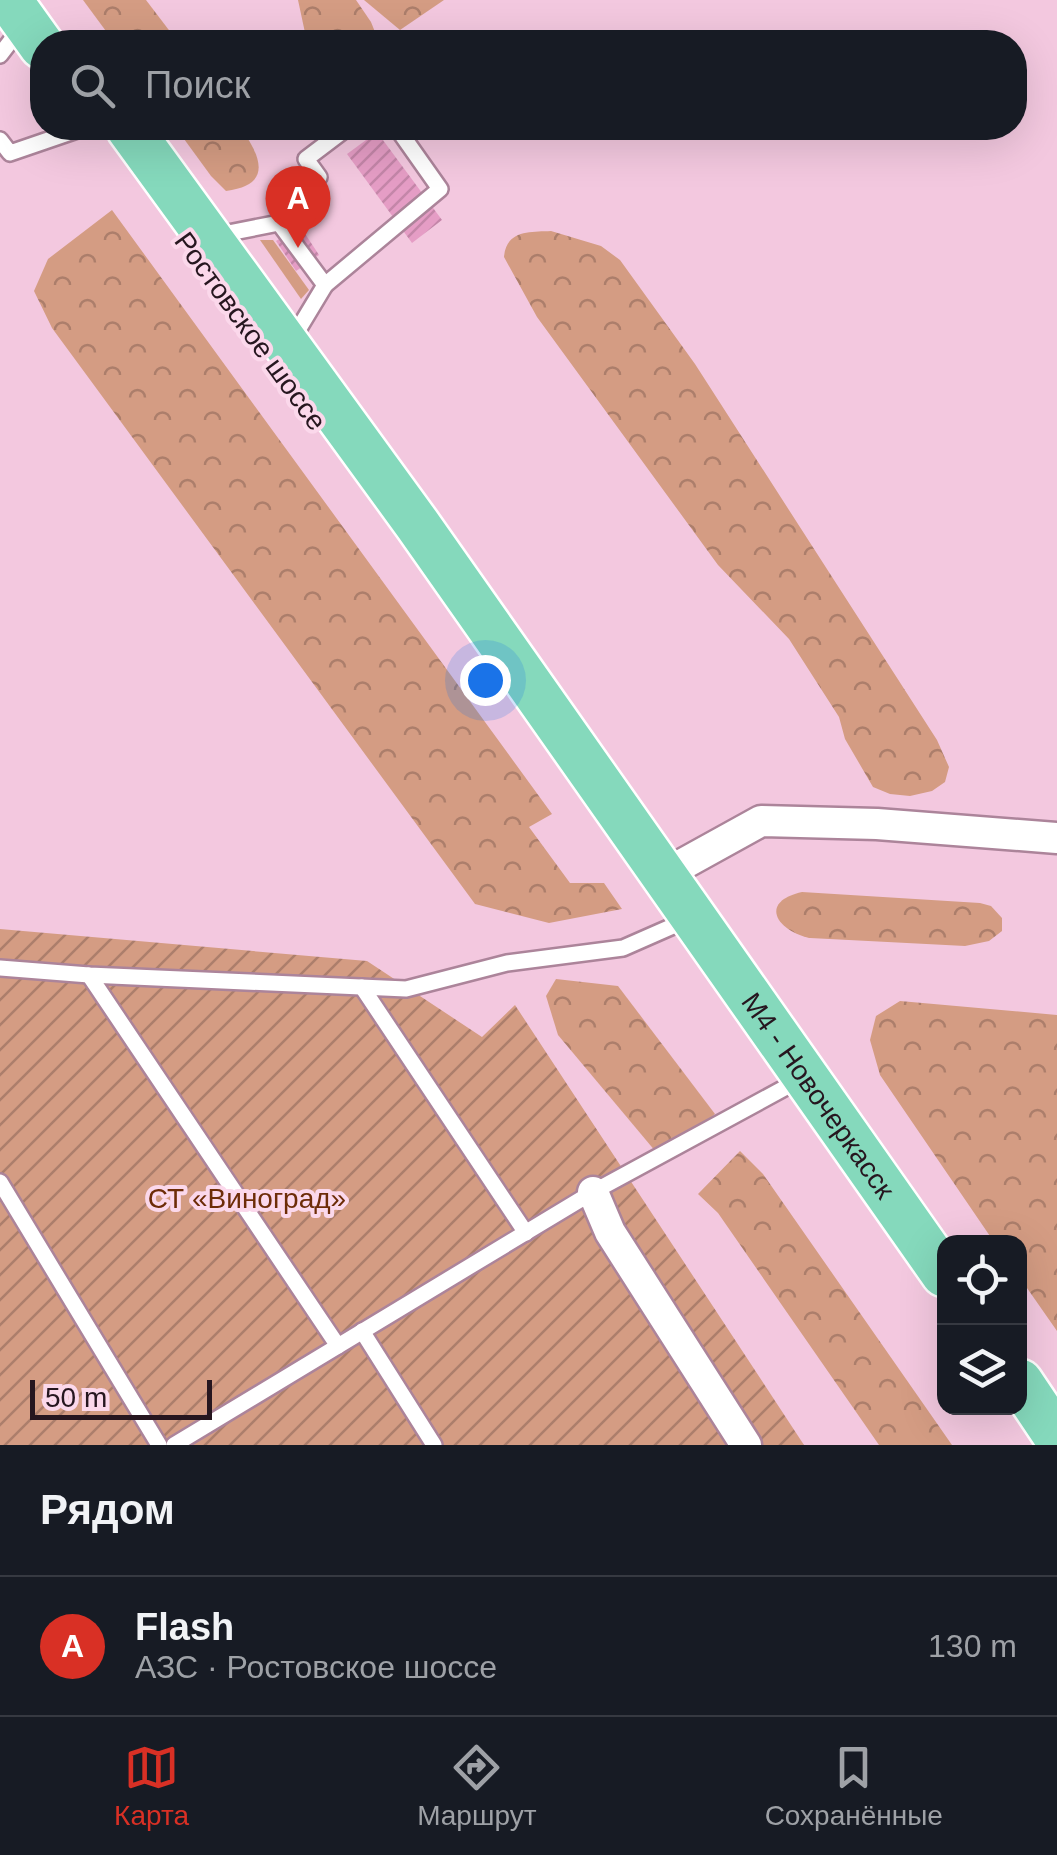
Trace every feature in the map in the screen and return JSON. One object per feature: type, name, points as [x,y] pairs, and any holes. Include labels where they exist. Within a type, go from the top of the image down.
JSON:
[{"type":"main road","name":"Ростовское шоссе","points":[[112,140],[408,530]]},
{"type":"main road","name":"Ростовское шоссе","points":[[138,140],[288,346],[408,530]]},
{"type":"main road","points":[[408,530],[693,917]]},
{"type":"main road","points":[[408,530],[693,917]]},
{"type":"main road","name":"М4 - Новочеркасск","points":[[693,917],[937,1264]]},
{"type":"main road","points":[[1027,1392],[1057,1437]]},
{"type":"street","points":[[665,874],[761,820],[877,824],[1057,838]]},
{"type":"street","points":[[594,1192],[610,1232],[746,1445]]},
{"type":"lane","points":[[0,140],[10,154],[49,140]]},
{"type":"lane","points":[[210,236],[279,224],[319,178],[306,159],[331,140]]},
{"type":"lane","points":[[288,346],[325,286],[440,189],[405,140]]},
{"type":"lane","points":[[279,224],[325,286]]},
{"type":"lane","points":[[0,968],[89,976],[406,988],[507,964],[624,948],[693,917]]},
{"type":"lane","points":[[89,976],[338,1346]]},
{"type":"lane","points":[[362,987],[526,1233]]},
{"type":"lane","points":[[174,1445],[194,1440],[362,1330],[594,1192],[804,1078]]},
{"type":"lane","points":[[0,1182],[159,1445]]},
{"type":"lane","points":[[362,1330],[434,1445]]},
{"type":"green space","points":[[83,0],[146,0],[169,30],[105,30]]},
{"type":"green space","points":[[298,0],[356,0],[374,30],[304,30]]},
{"type":"green space","points":[[364,0],[444,0],[400,30]]},
{"type":"green space","points":[[185,140],[248,140],[259,168],[251,183],[226,191]]},
{"type":"green space","points":[[112,210],[552,814],[529,827],[570,883],[604,883],[622,909],[549,923],[475,904],[52,328],[34,291],[48,259]]},
{"type":"green space","points":[[551,231],[601,246],[620,260],[695,364],[937,740],[949,767],[945,782],[932,791],[910,796],[873,787],[845,739],[839,717],[789,639],[718,565],[537,317],[504,257],[514,237]]},
{"type":"green space","points":[[260,240],[273,240],[309,290],[301,299]]},
{"type":"green space","points":[[802,892],[980,903],[991,906],[1002,918],[1002,931],[989,941],[965,946],[810,938],[789,929],[777,916],[780,902]]},
{"type":"green space","name":"СТ «Виноград»","points":[[0,929],[367,961],[482,1037],[515,1005],[804,1445],[0,1445]]},
{"type":"green space","points":[[556,979],[618,986],[715,1114],[661,1158],[558,1035],[546,996]]},
{"type":"green space","points":[[900,1001],[1057,1015],[1057,1331],[1027,1288],[1027,1235],[989,1235],[880,1075],[870,1040],[876,1016]]},
{"type":"green space","points":[[740,1151],[763,1174],[952,1445],[879,1445],[718,1213],[698,1194]]},
{"type":"building","points":[[366,140],[383,140],[442,220],[412,243],[347,154]]},
{"type":"building","points":[[300,226],[319,255],[296,271],[276,241]]},
{"type":"place","name":"Flash","points":[[298,248]]}]
